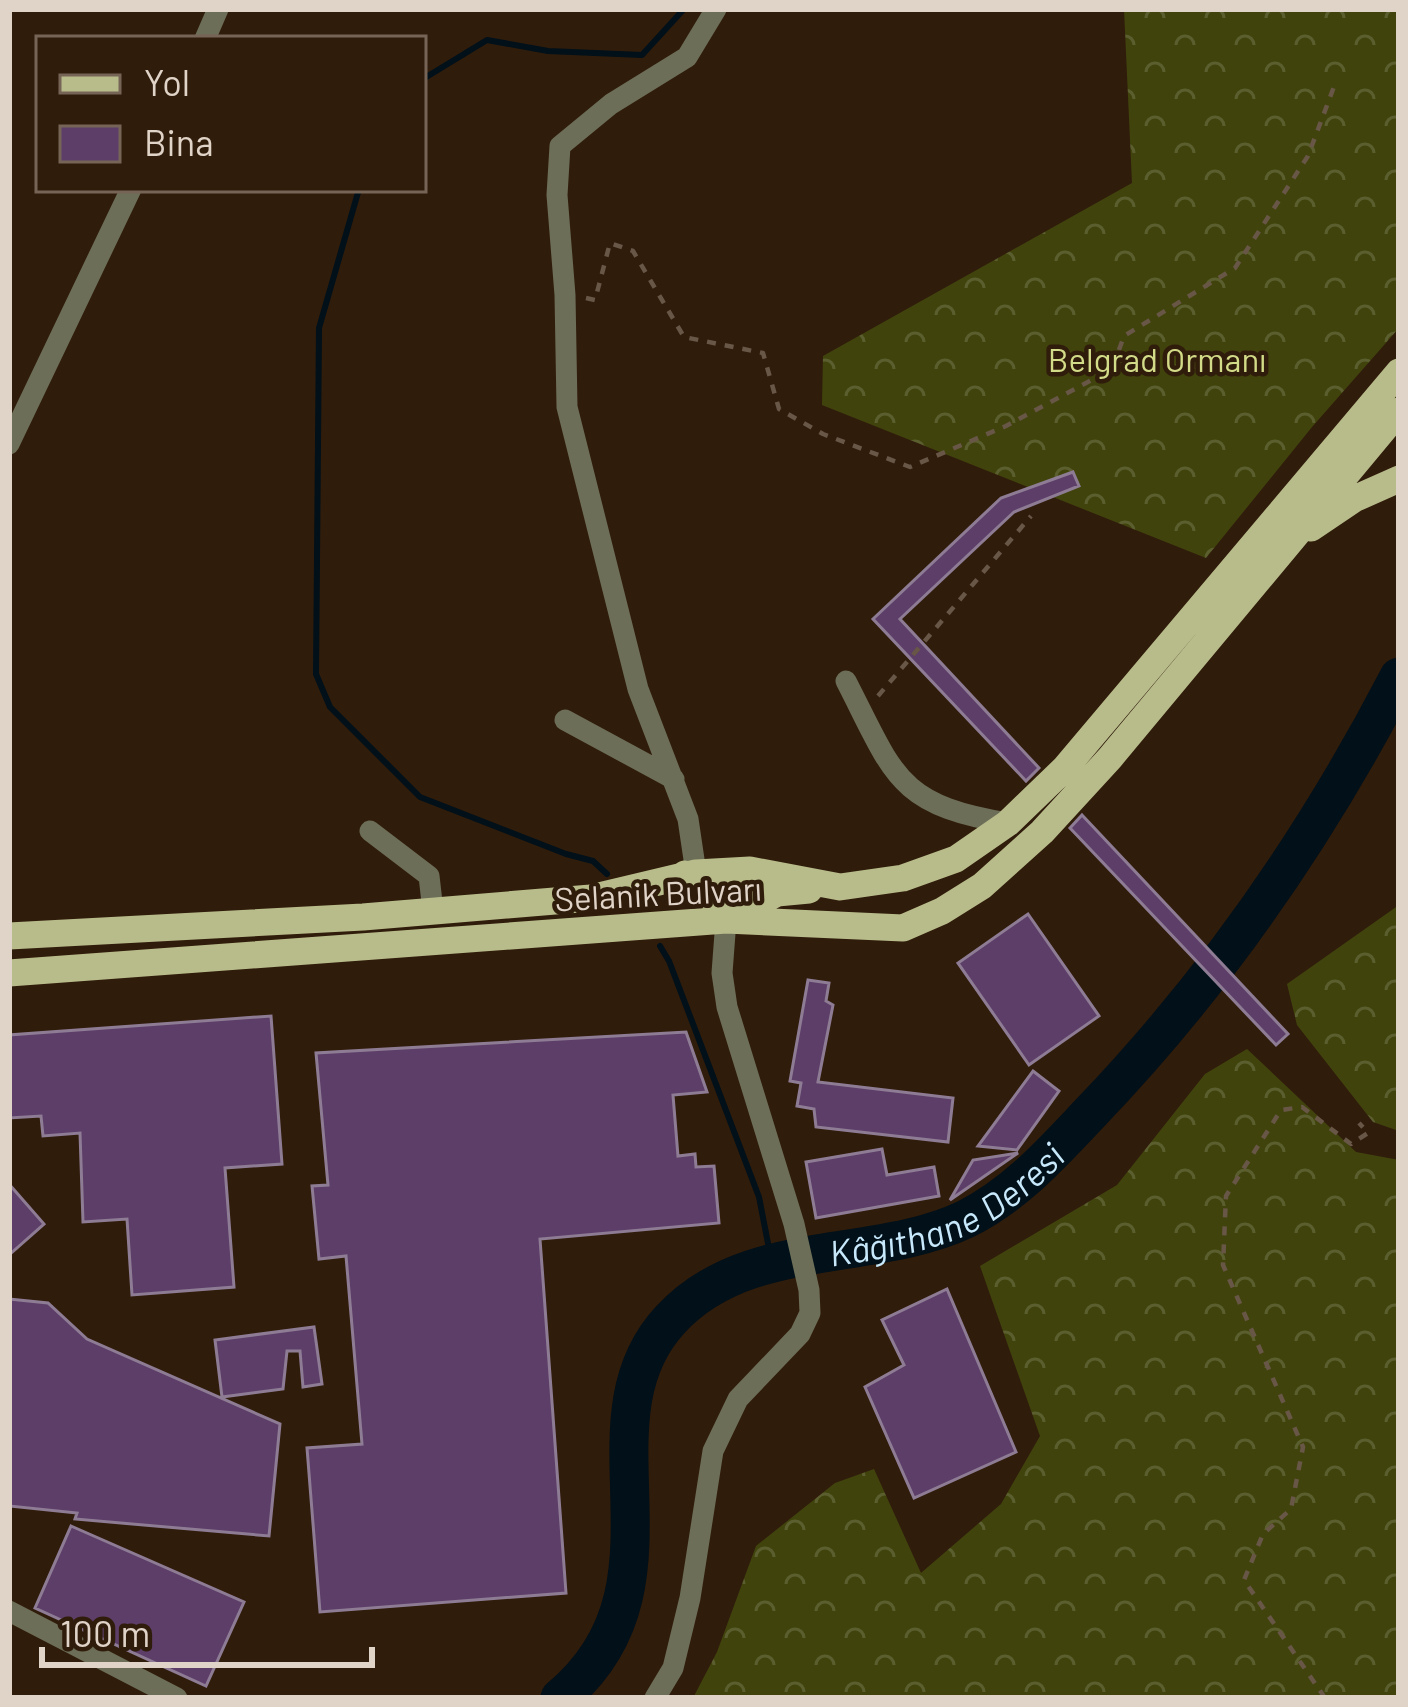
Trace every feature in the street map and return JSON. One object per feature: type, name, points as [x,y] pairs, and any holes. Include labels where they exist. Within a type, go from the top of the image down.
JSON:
[{"type":"main road","points":[[1399,372],[1382,429],[1399,467]]},
{"type":"main road","name":"Selanik Bulvarı","points":[[9,973],[726,920],[903,928],[982,886],[1042,832],[1110,758],[1382,429]]},
{"type":"main road","name":"Selanik Bulvarı","points":[[9,936],[591,898],[691,874],[750,870],[840,887],[903,878],[956,859],[1007,823],[1065,768],[1382,429]]},
{"type":"main road","points":[[1283,547],[1354,499],[1399,479]]},
{"type":"main road","points":[[691,874],[726,920],[777,893],[840,887]]},
{"type":"street","points":[[691,874],[688,819],[638,689],[567,407],[557,195],[560,146],[611,104],[687,57],[716,9]]},
{"type":"street","points":[[9,444],[130,192]]},
{"type":"street","points":[[845,681],[901,781],[920,797],[957,814],[1007,823]]},
{"type":"street","points":[[565,720],[674,779]]},
{"type":"street","points":[[370,831],[429,876],[433,911]]},
{"type":"street","points":[[655,1698],[673,1668],[690,1598],[713,1451],[738,1399],[800,1334],[810,1313],[794,1223],[727,1006],[722,974],[726,920]]},
{"type":"street","points":[[9,1611],[177,1698]]},
{"type":"path","points":[[565,296],[595,300],[610,243],[633,251],[685,337],[763,353],[779,410],[823,434],[910,467],[1006,426],[1112,369],[1124,337],[1235,268],[1308,156],[1335,84]]},
{"type":"path","points":[[863,715],[1031,516]]},
{"type":"path","points":[[1325,1698],[1244,1580],[1263,1534],[1291,1509],[1303,1447],[1223,1265],[1226,1196],[1281,1110],[1302,1107],[1351,1144],[1369,1133],[1359,1123]]},
{"type":"green space","name":"Belgrad Ormanı","points":[[1124,9],[1399,9],[1399,328],[1206,558],[822,405],[823,356],[1132,183]]},
{"type":"green space","points":[[1399,905],[1399,1131],[1373,1122],[1297,1025],[1287,984]]},
{"type":"green space","points":[[1247,1049],[1356,1152],[1399,1160],[1399,1698],[693,1698],[717,1652],[756,1546],[835,1483],[874,1469],[921,1573],[1001,1504],[1040,1436],[980,1266],[1117,1185],[1205,1074]]},
{"type":"building","points":[[1073,472],[1079,486],[1014,512],[900,619],[1039,768],[1026,781],[873,619],[1001,498]]},
{"type":"building","points":[[1082,815],[1288,1034],[1276,1045],[1070,828]]},
{"type":"building","points":[[1028,914],[1099,1016],[1029,1065],[958,963]]},
{"type":"building","points":[[808,980],[829,983],[826,1001],[833,1005],[818,1082],[953,1098],[948,1142],[816,1127],[814,1109],[797,1106],[801,1083],[790,1081]]},
{"type":"building","points":[[271,1016],[282,1164],[225,1168],[234,1287],[132,1295],[127,1219],[83,1222],[80,1133],[43,1136],[41,1116],[9,1118],[9,1035]]},
{"type":"building","points":[[686,1032],[707,1092],[673,1095],[678,1156],[695,1154],[696,1167],[714,1166],[719,1223],[540,1239],[566,1593],[320,1612],[307,1448],[362,1444],[346,1256],[319,1259],[312,1186],[328,1185],[316,1053]]},
{"type":"building","points":[[1033,1071],[1059,1091],[1017,1150],[978,1146]]},
{"type":"building","points":[[882,1149],[887,1175],[934,1167],[939,1196],[816,1218],[806,1162]]},
{"type":"building","points":[[1018,1153],[950,1200],[973,1160]]},
{"type":"building","points":[[9,1184],[44,1224],[9,1255]]},
{"type":"building","points":[[947,1289],[1016,1452],[914,1498],[865,1387],[904,1365],[882,1320]]},
{"type":"building","points":[[9,1299],[48,1303],[87,1339],[280,1424],[269,1536],[75,1519],[77,1513],[9,1506]]},
{"type":"building","points":[[314,1327],[322,1384],[303,1387],[300,1351],[287,1351],[283,1389],[222,1397],[215,1340]]},
{"type":"building","points":[[71,1526],[244,1602],[206,1686],[35,1608]]},
{"type":"waterway","points":[[426,77],[487,40],[548,51],[642,55],[684,9]]},
{"type":"waterway","points":[[358,192],[319,328],[316,674],[330,707],[420,797],[593,861],[607,874]]},
{"type":"waterway","name":"Kâğıthane Deresi","points":[[560,1698],[600,1654],[621,1606],[629,1556],[631,1407],[643,1361],[670,1320],[701,1293],[736,1275],[773,1263],[929,1233],[966,1219],[1032,1172],[1136,1064],[1221,960],[1334,794],[1399,677]]},
{"type":"waterway","points":[[660,946],[759,1197],[772,1264]]}]
